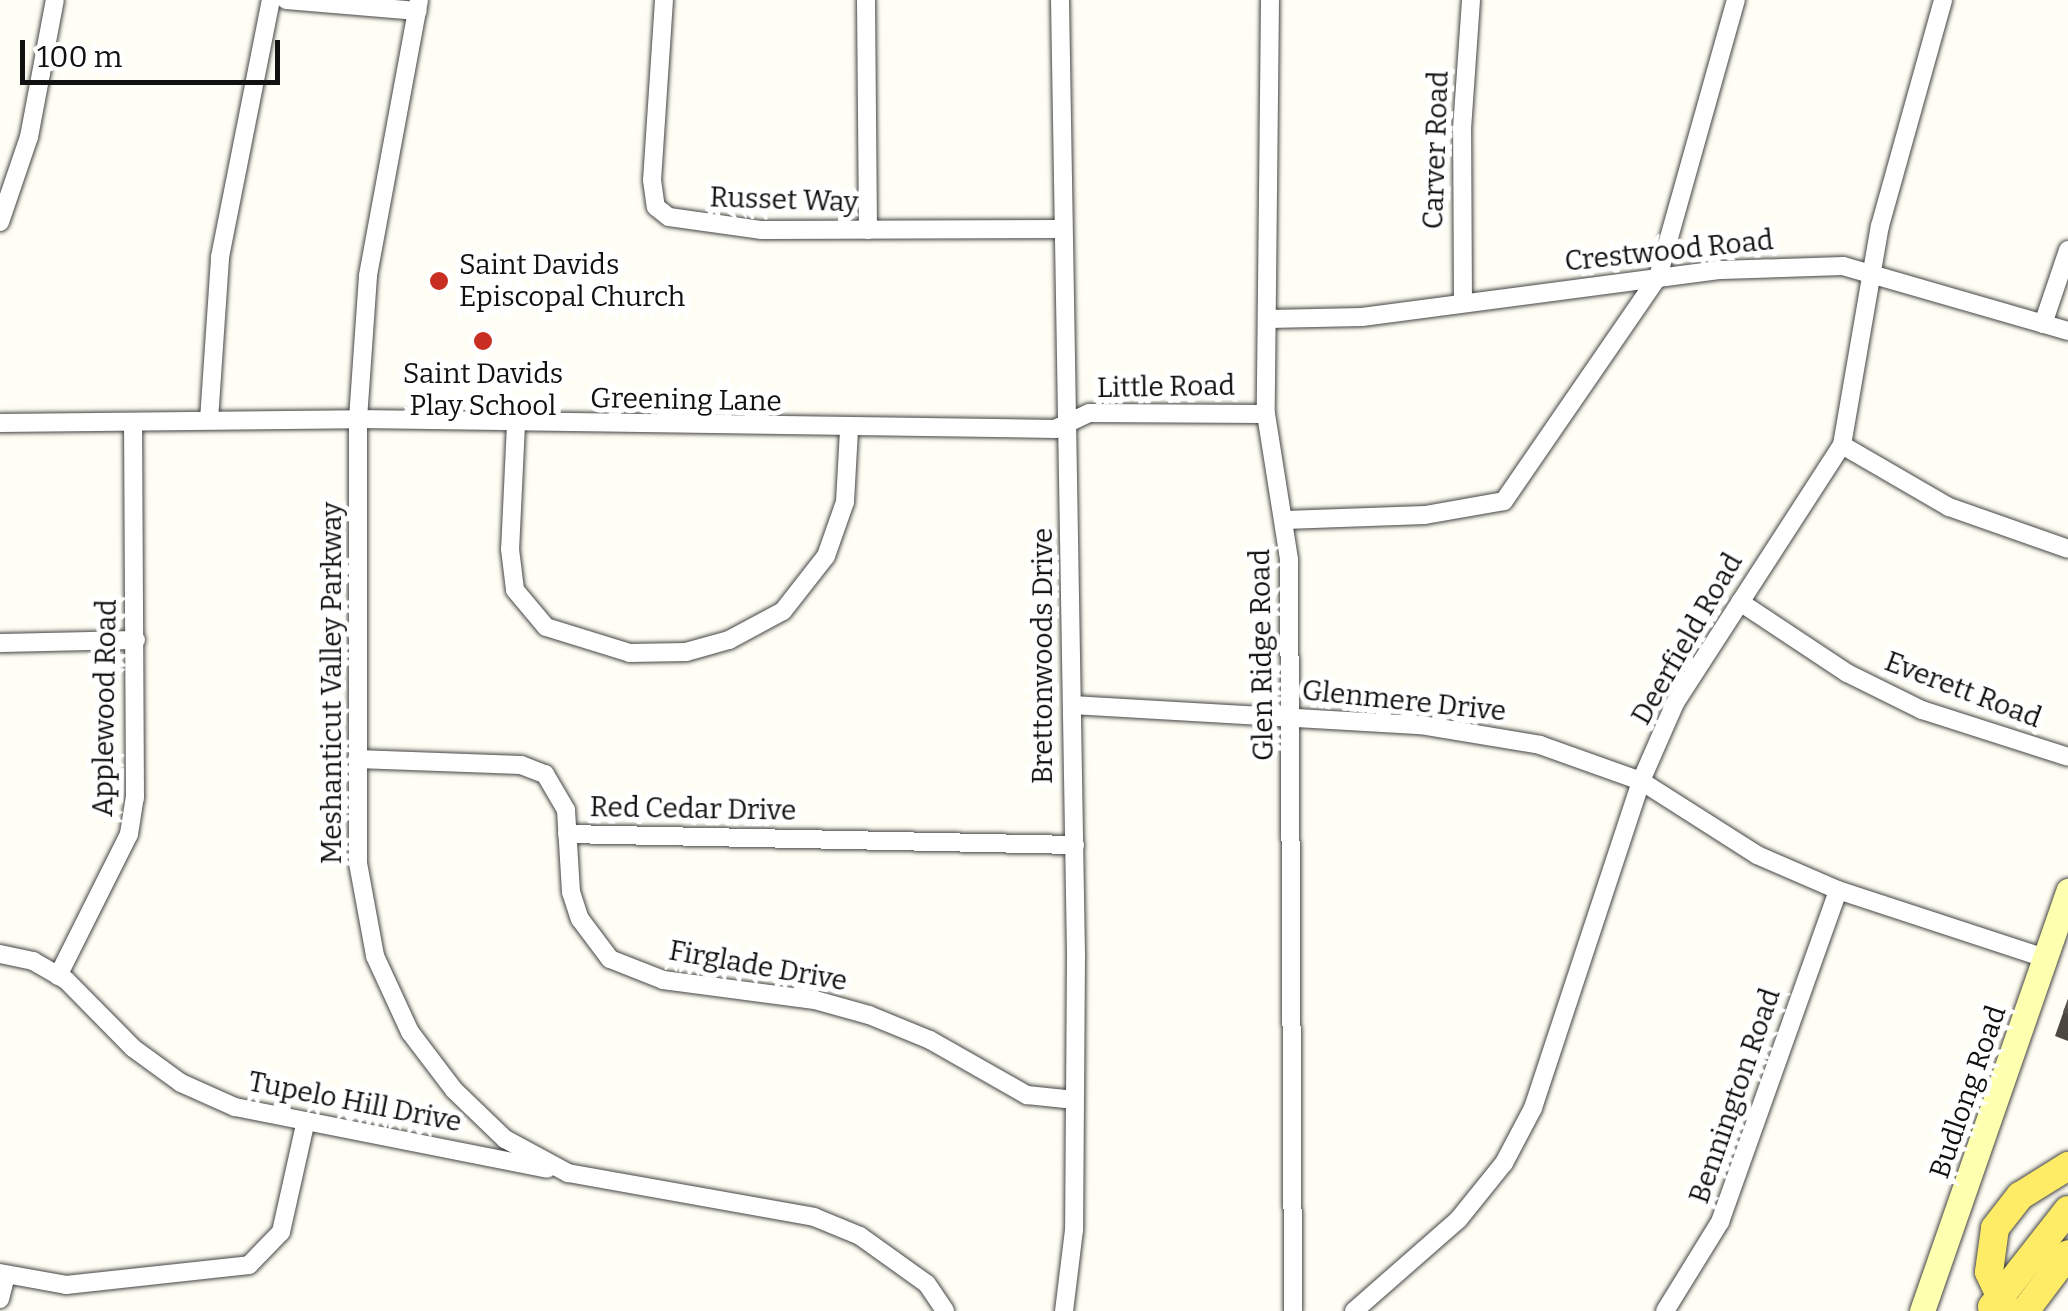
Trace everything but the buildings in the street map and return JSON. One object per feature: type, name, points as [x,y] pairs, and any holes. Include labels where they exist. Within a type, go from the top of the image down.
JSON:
[{"type":"main road","name":"Budlong Road","points":[[1922,1311],[2068,890]]},
{"type":"main road","points":[[1998,1307],[1988,1258],[1995,1228],[2020,1196],[2068,1166]]},
{"type":"main road","points":[[1998,1307],[2068,1210]]},
{"type":"main road","points":[[2026,1311],[2068,1254]]},
{"type":"street","points":[[0,222],[29,137],[55,0]]},
{"type":"street","points":[[210,420],[220,257],[272,0]]},
{"type":"street","points":[[286,0],[419,5]]},
{"type":"street","name":"Russet Way","points":[[664,0],[652,180],[656,206],[692,224],[868,230],[1062,229]]},
{"type":"street","points":[[866,0],[868,230]]},
{"type":"street","name":"Brettonwoods Drive","points":[[1060,0],[1075,845],[1074,1230],[1064,1311]]},
{"type":"street","name":"Glen Ridge Road","points":[[1270,0],[1266,414],[1285,520],[1292,717],[1294,1311]]},
{"type":"street","name":"Carver Road","points":[[1463,302],[1462,129],[1471,0]]},
{"type":"street","points":[[1285,520],[1425,515],[1504,500],[1658,277],[1736,0]]},
{"type":"street","name":"Deerfield Road","points":[[1354,1311],[1458,1220],[1504,1162],[1539,1090],[1641,781],[1676,703],[1842,445],[1871,270],[1944,0]]},
{"type":"street","name":"Meshanticut Valley Parkway","points":[[419,5],[368,276],[358,419],[358,863],[375,956],[410,1032],[454,1090],[505,1140],[568,1173],[814,1217],[860,1236],[927,1284],[944,1311]]},
{"type":"street","points":[[2043,324],[2068,250]]},
{"type":"street","name":"Crestwood Road","points":[[1268,319],[1362,317],[1658,277],[1795,266],[1871,270],[2068,331]]},
{"type":"street","name":"Little Road","points":[[1068,420],[1089,413],[1266,414]]},
{"type":"street","name":"Greening Lane","points":[[0,423],[358,419],[849,430],[1055,429],[1068,420]]},
{"type":"street","name":"Applewood Road","points":[[58,976],[129,834],[136,640],[133,424]]},
{"type":"street","points":[[516,424],[510,548],[515,590],[546,627],[630,654],[686,652],[730,640],[783,611],[826,556],[845,502],[849,430]]},
{"type":"street","points":[[1842,445],[1949,507],[2068,549]]},
{"type":"street","name":"Everett Road","points":[[1740,602],[1847,673],[1922,710],[2068,757]]},
{"type":"street","points":[[0,644],[136,640]]},
{"type":"street","name":"Glenmere Drive","points":[[1072,706],[1292,717],[1484,733],[1641,781],[1757,856],[1838,890],[2045,958]]},
{"type":"street","name":"Red Cedar Drive","points":[[357,759],[534,768],[558,794],[567,834],[1075,845]]},
{"type":"street","name":"Firglade Drive","points":[[567,834],[580,919],[610,959],[663,980],[815,1000],[869,1015],[930,1040],[1027,1094],[1075,1100]]},
{"type":"street","name":"Bennington Road","points":[[1665,1311],[1720,1222],[1838,890]]},
{"type":"street","name":"Tupelo Hill Drive","points":[[0,954],[34,961],[58,976],[181,1084],[234,1106],[305,1124],[568,1173]]},
{"type":"street","points":[[0,1299],[3,1274],[66,1285],[250,1265],[282,1232],[305,1124]]},
{"type":"place","name":"Saint Davids Episcopal Church","points":[[439,281]]},
{"type":"place","name":"Saint Davids Play School","points":[[483,341]]}]
